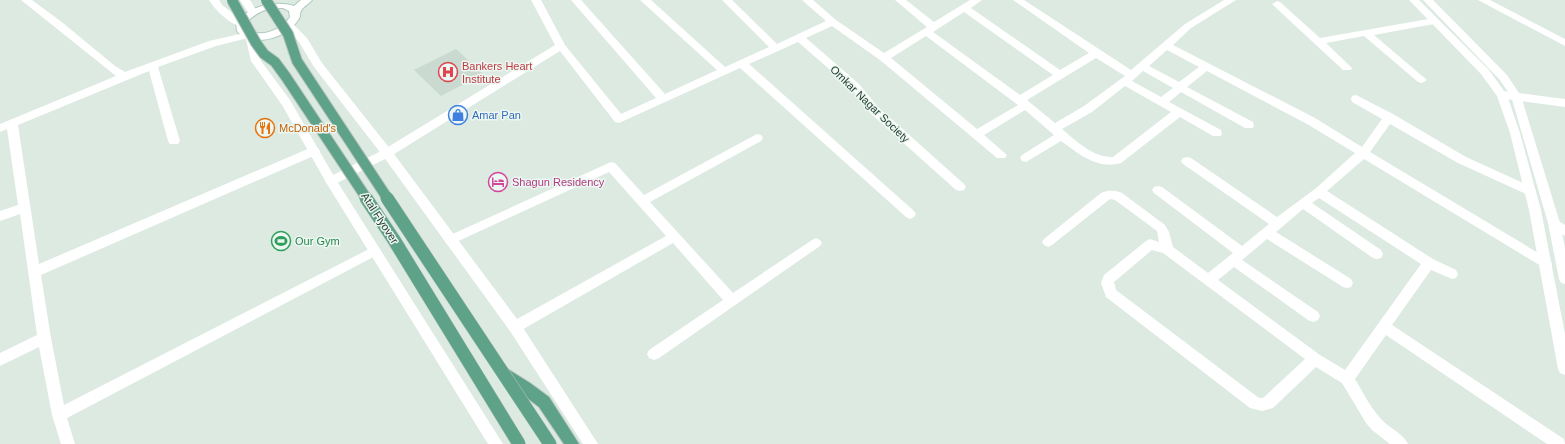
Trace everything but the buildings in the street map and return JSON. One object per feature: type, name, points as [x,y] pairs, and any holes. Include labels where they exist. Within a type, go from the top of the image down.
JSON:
[{"type":"main road","name":"Atal Flyover","points":[[232,0],[256,43],[264,54],[275,62],[286,77],[394,240],[519,444]]},
{"type":"main road","name":"Atal Flyover","points":[[259,7],[288,34],[297,61],[304,72],[550,444]]},
{"type":"main road","points":[[502,371],[525,386],[544,402],[572,444]]},
{"type":"street","points":[[26,0],[111,68],[124,76]]},
{"type":"street","points":[[214,0],[218,7],[241,25],[242,30],[250,35],[256,61],[286,102],[331,181],[496,444]]},
{"type":"street","points":[[245,0],[259,7]]},
{"type":"street","points":[[253,0],[259,7]]},
{"type":"street","points":[[0,128],[124,76],[212,43],[250,35],[270,35],[289,25],[293,21],[298,7],[307,0]]},
{"type":"street","points":[[536,0],[561,46],[619,119],[833,22]]},
{"type":"street","points":[[576,0],[663,99]]},
{"type":"street","points":[[645,0],[724,71]]},
{"type":"street","points":[[727,0],[775,48]]},
{"type":"street","points":[[807,0],[833,22],[884,58],[1001,155]]},
{"type":"street","points":[[900,0],[930,29],[1058,132],[1088,154],[1102,161],[1111,162],[1117,160],[1179,112]]},
{"type":"street","points":[[1018,0],[1096,53],[1162,102],[1217,132]]},
{"type":"street","points":[[1026,158],[1128,78],[1188,26],[1231,0]]},
{"type":"street","points":[[1414,0],[1485,72],[1502,95],[1515,133],[1530,191],[1546,264],[1565,369]]},
{"type":"street","points":[[1428,0],[1496,69],[1509,84],[1516,96],[1561,227],[1560,256],[1565,279]]},
{"type":"street","points":[[1483,0],[1565,43]]},
{"type":"street","points":[[212,43],[241,25],[244,18],[259,7],[281,2],[292,8],[295,13]]},
{"type":"street","points":[[884,58],[971,3],[1060,75]]},
{"type":"street","points":[[1277,4],[1347,68]]},
{"type":"street","points":[[1319,41],[1366,34],[1434,20]]},
{"type":"street","points":[[289,25],[303,40],[318,65],[387,153],[515,327],[591,444]]},
{"type":"street","points":[[1366,34],[1422,80]]},
{"type":"street","name":"Omkar Nagar Society","points":[[798,38],[855,86],[874,110],[960,187]]},
{"type":"street","points":[[1165,45],[1311,121],[1546,264]]},
{"type":"street","points":[[331,181],[387,153],[561,46]]},
{"type":"street","points":[[976,135],[1060,75],[1096,53]]},
{"type":"street","points":[[741,63],[910,214]]},
{"type":"street","points":[[152,65],[174,141]]},
{"type":"street","points":[[1141,66],[1249,125]]},
{"type":"street","points":[[1162,102],[1206,66]]},
{"type":"street","points":[[1502,95],[1565,103]]},
{"type":"street","points":[[1356,99],[1462,160],[1530,191]]},
{"type":"street","points":[[1209,280],[1303,202],[1319,192],[1364,152],[1389,117]]},
{"type":"street","points":[[12,123],[44,338],[68,444]]},
{"type":"street","points":[[642,201],[757,138]]},
{"type":"street","points":[[34,272],[314,151]]},
{"type":"street","points":[[1188,161],[1278,224]]},
{"type":"street","points":[[450,240],[610,166],[732,301]]},
{"type":"street","points":[[1158,190],[1237,257],[1314,316]]},
{"type":"street","points":[[1319,192],[1428,263],[1452,274]]},
{"type":"street","points":[[1048,242],[1105,196],[1114,195],[1118,196],[1161,228],[1167,250]]},
{"type":"street","points":[[1303,202],[1377,254]]},
{"type":"street","points":[[0,216],[25,207]]},
{"type":"street","points":[[1266,232],[1347,283]]},
{"type":"street","points":[[515,327],[674,237]]},
{"type":"street","points":[[654,354],[816,243]]},
{"type":"street","points":[[1315,359],[1268,404],[1262,405],[1256,403],[1111,293],[1107,283],[1108,279],[1150,244],[1167,250],[1315,359],[1347,380],[1371,418],[1377,425],[1401,444]]},
{"type":"street","points":[[1542,246],[1560,256]]},
{"type":"street","points":[[60,414],[375,251]]},
{"type":"street","points":[[1347,380],[1428,263]]},
{"type":"street","points":[[1384,327],[1559,444]]},
{"type":"street","points":[[0,360],[44,338]]},
{"type":"shaded area","name":"Bankers Heart Institute","points":[[456,49],[483,74],[441,96],[414,70]]},
{"type":"place","name":"Bankers Heart Institute","points":[[448,72]]},
{"type":"place","name":"Amar Pan","points":[[458,115]]},
{"type":"place","name":"McDonald's","points":[[265,128]]},
{"type":"place","name":"Shagun Residency","points":[[498,182]]},
{"type":"place","name":"Our Gym","points":[[281,241]]}]
